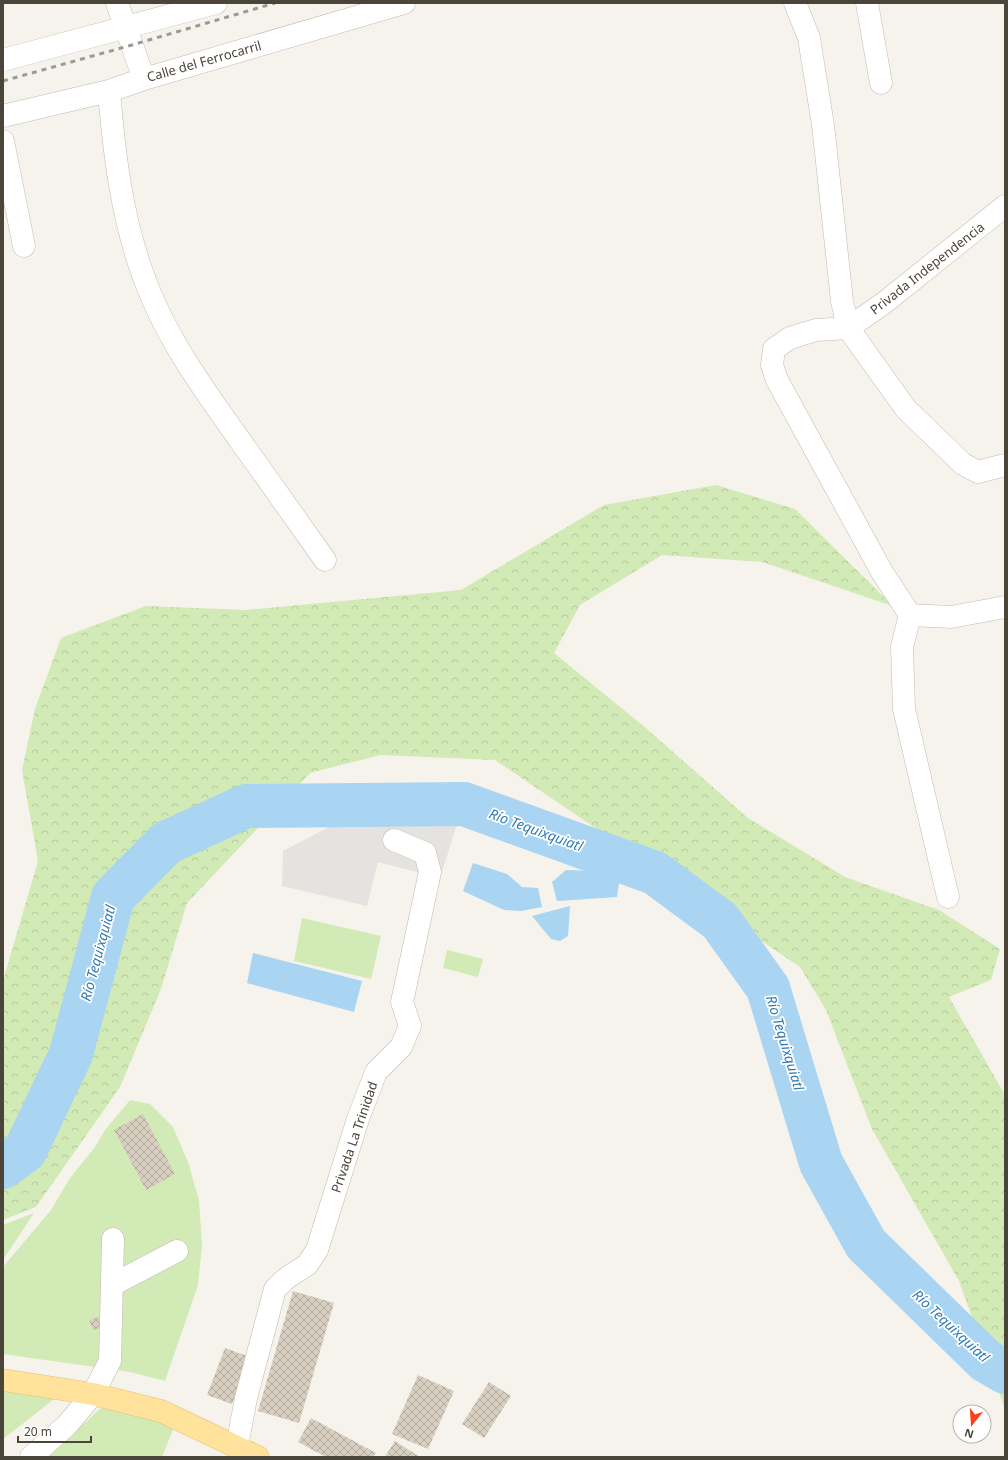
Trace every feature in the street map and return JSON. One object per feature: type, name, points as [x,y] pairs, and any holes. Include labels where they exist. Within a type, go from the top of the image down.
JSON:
[{"type":"main road","points":[[3,1380],[93,1394],[160,1411],[258,1457]]},
{"type":"street","points":[[117,3],[144,79]]},
{"type":"street","points":[[3,60],[216,3]]},
{"type":"street","name":"Calle del Ferrocarril","points":[[3,116],[109,91],[144,79],[404,3]]},
{"type":"street","points":[[796,3],[811,46],[823,125],[842,301],[848,328],[906,409],[963,464],[978,472],[1005,465]]},
{"type":"street","points":[[867,3],[881,83]]},
{"type":"street","points":[[109,91],[113,140],[123,201],[141,269],[166,328],[202,387],[325,560]]},
{"type":"street","points":[[3,141],[24,246]]},
{"type":"street","name":"Privada Independencia","points":[[848,328],[884,303],[1005,206]]},
{"type":"street","points":[[848,328],[816,330],[790,338],[774,349],[772,365],[777,380],[878,566],[910,615],[902,647],[904,709],[948,897]]},
{"type":"street","points":[[910,615],[951,618],[1005,607]]},
{"type":"street","name":"Privada La Trinidad","points":[[237,1446],[246,1398],[275,1289],[288,1277],[308,1265],[317,1250],[358,1119],[376,1072],[401,1047],[410,1026],[402,1002],[430,872],[425,853],[394,840]]},
{"type":"street","points":[[31,1457],[67,1424],[93,1394],[110,1361],[113,1239]]},
{"type":"street","points":[[112,1285],[177,1252]]},
{"type":"green space","points":[[716,485],[795,509],[893,606],[762,562],[662,555],[580,605],[554,653],[647,729],[748,818],[845,877],[939,910],[1000,949],[991,980],[949,997],[1005,1095],[1005,1409],[959,1281],[872,1129],[826,1010],[800,967],[495,760],[380,755],[310,773],[187,903],[161,989],[120,1087],[36,1207],[3,1220],[3,981],[38,861],[22,770],[35,709],[61,638],[146,606],[245,610],[461,590],[604,505]]},
{"type":"green space","points":[[302,918],[381,936],[371,979],[294,961]]},
{"type":"green space","points":[[447,950],[483,959],[478,977],[443,968]]},
{"type":"green space","points":[[130,1100],[150,1104],[173,1127],[188,1162],[199,1200],[202,1244],[198,1285],[165,1381],[130,1372],[3,1354],[3,1267],[51,1210],[70,1178],[95,1147],[105,1130]]},
{"type":"green space","points":[[34,1213],[3,1260],[3,1225]]},
{"type":"green space","points":[[3,1385],[62,1393],[3,1439]]},
{"type":"green space","points":[[105,1404],[178,1417],[162,1457],[41,1457],[86,1422]]},
{"type":"shaded area","points":[[408,810],[458,821],[440,878],[378,862],[367,906],[282,886],[283,851],[346,818]]},
{"type":"water","points":[[473,863],[507,874],[522,887],[538,888],[542,907],[521,911],[504,910],[463,891]]},
{"type":"water","points":[[566,870],[599,871],[619,883],[617,897],[557,901],[552,882]]},
{"type":"water","points":[[570,906],[568,936],[560,941],[551,939],[532,916]]},
{"type":"water","points":[[253,953],[362,981],[354,1012],[247,983]]},
{"type":"building","points":[[143,1114],[175,1174],[146,1190],[114,1130]]},
{"type":"building","points":[[293,1291],[334,1303],[299,1423],[258,1411]]},
{"type":"building","points":[[98,1317],[102,1327],[93,1330],[89,1320]]},
{"type":"building","points":[[225,1348],[250,1357],[232,1404],[207,1395]]},
{"type":"building","points":[[418,1375],[454,1391],[428,1449],[392,1434]]},
{"type":"building","points":[[489,1382],[511,1396],[484,1438],[462,1424]]},
{"type":"building","points":[[311,1418],[376,1453],[373,1457],[326,1457],[298,1442]]},
{"type":"building","points":[[395,1441],[420,1457],[385,1457]]},
{"type":"waterway","name":"Río Tequixquiatl","points":[[3,1167],[25,1151],[71,1054],[113,897],[166,843],[246,806],[464,804],[655,873],[720,921],[768,988],[821,1163],[866,1244],[986,1361],[1005,1372]]},
{"type":"railway","points":[[3,81],[275,3]]}]
